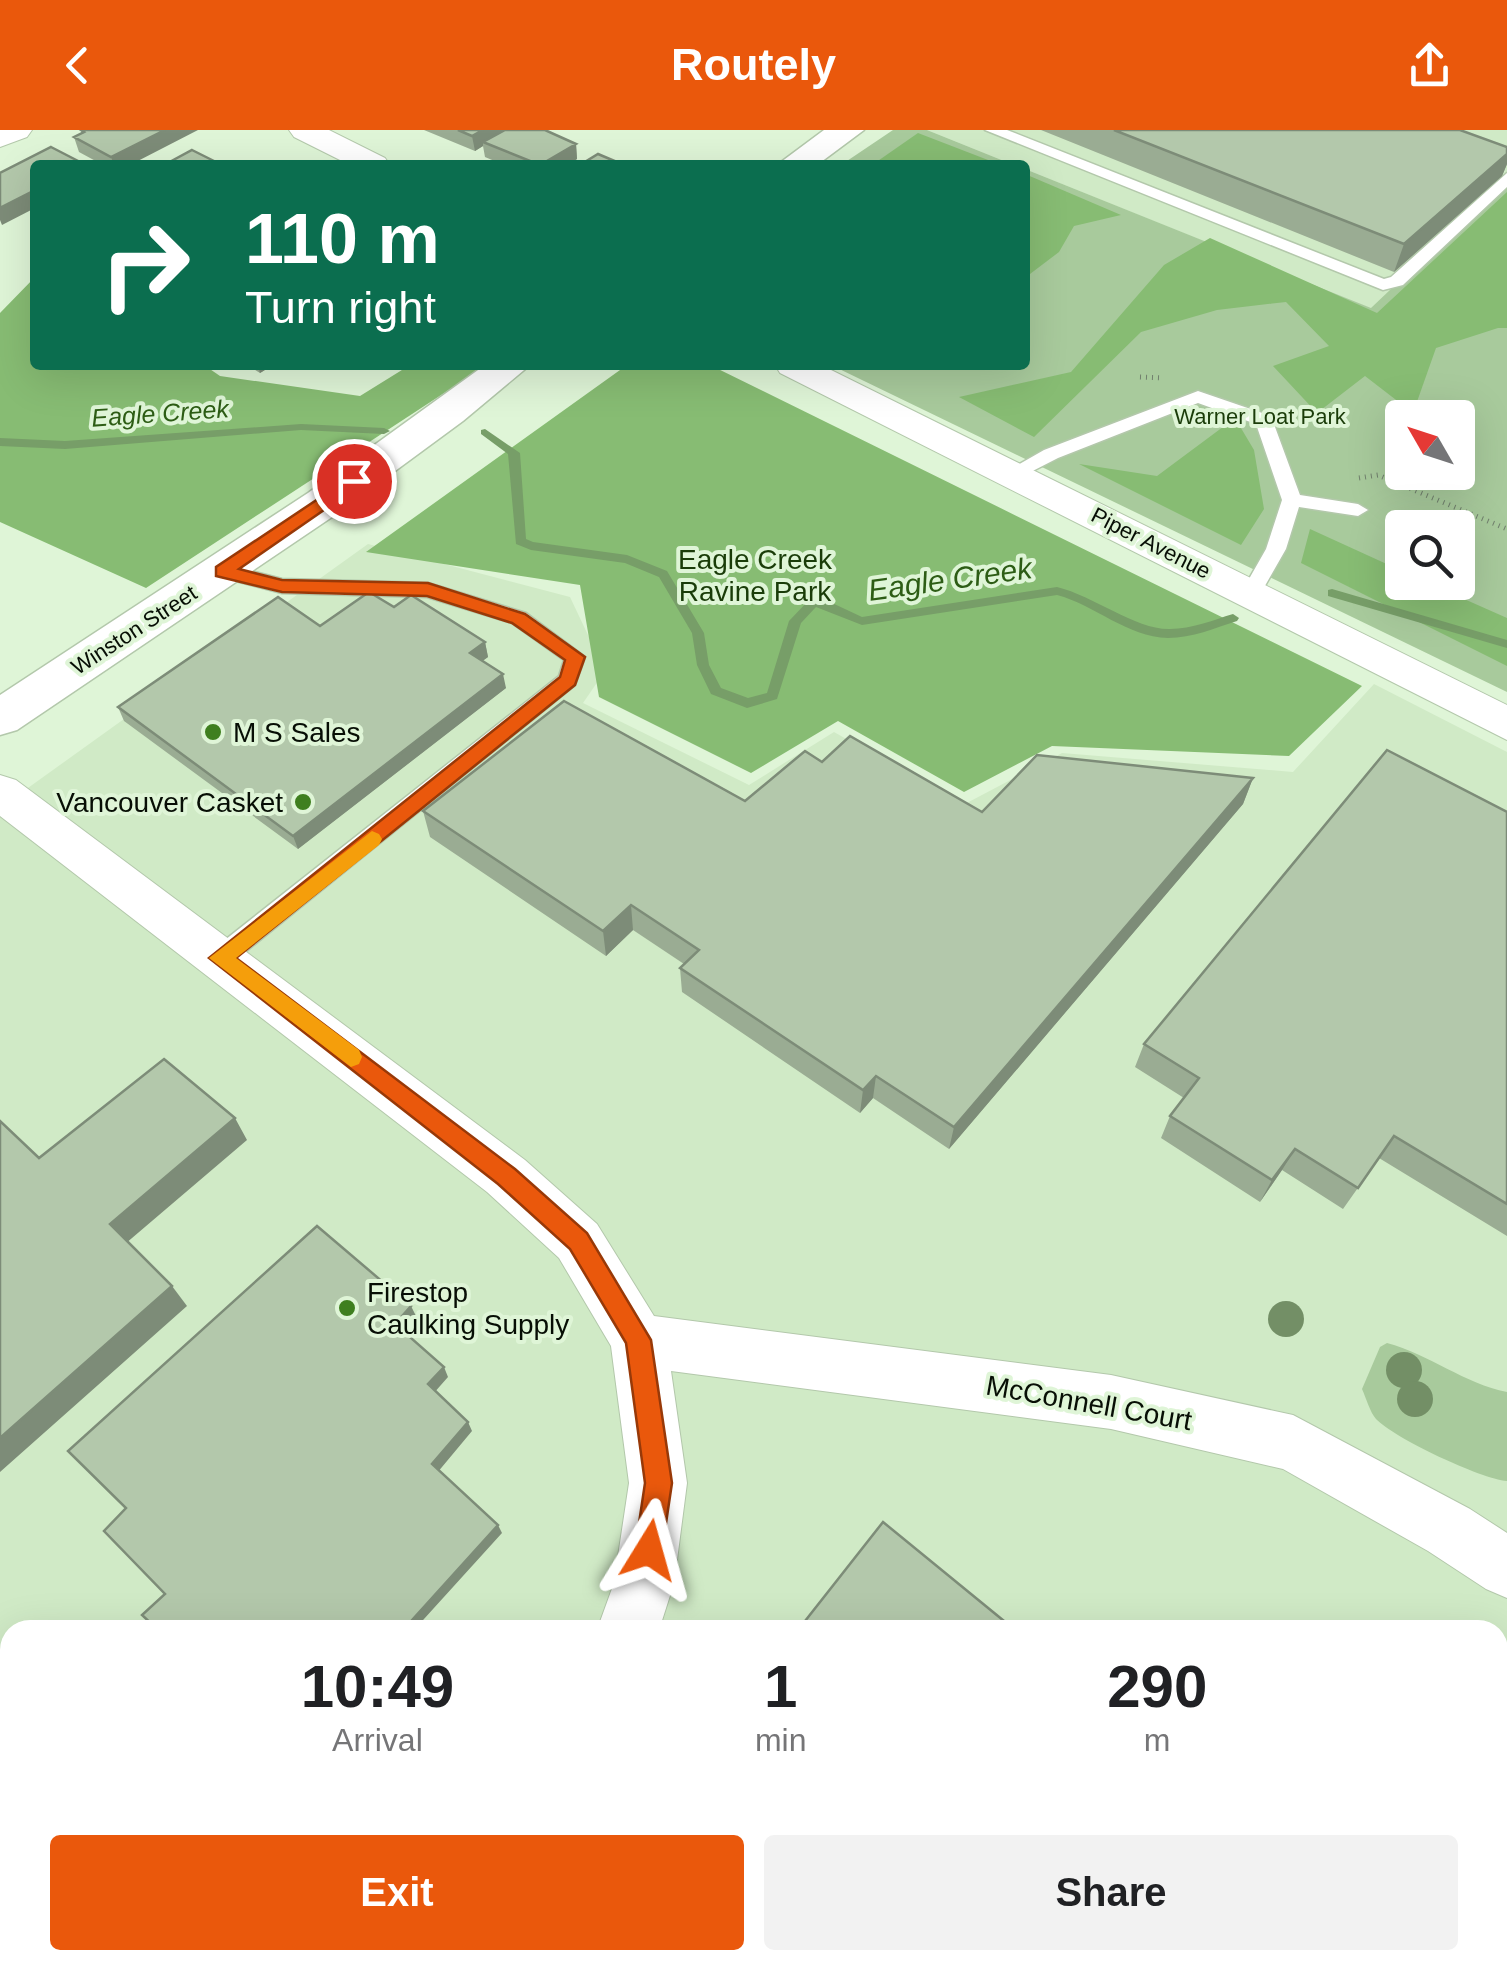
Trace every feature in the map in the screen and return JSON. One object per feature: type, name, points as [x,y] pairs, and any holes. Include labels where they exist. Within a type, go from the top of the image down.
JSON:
[{"type":"street","points":[[0,138],[16,130]]},
{"type":"street","points":[[305,130],[364,160]]},
{"type":"street","points":[[802,160],[847,130]]},
{"type":"street","name":"Winston Street","points":[[0,718],[404,446],[503,370]]},
{"type":"street","name":"Piper Avenue","points":[[803,370],[1507,724]]},
{"type":"street","points":[[0,792],[506,1176],[578,1241],[638,1340],[658,1483],[644,1583],[631,1620]]},
{"type":"street","name":"McConnell Court","points":[[638,1340],[1111,1402],[1293,1444],[1449,1530],[1507,1568]]},
{"type":"lane","points":[[993,130],[1383,286],[1396,281],[1507,178]]},
{"type":"lane","points":[[1012,474],[1198,397],[1264,420],[1292,500],[1276,549],[1251,593]]},
{"type":"lane","points":[[1292,500],[1358,510]]},
{"type":"lane","points":[[220,958],[568,680],[575,657],[518,618],[428,590],[282,586],[223,571]]},
{"type":"path","points":[[1140,377],[1174,381]]},
{"type":"path","points":[[1348,480],[1378,475],[1507,529]]},
{"type":"shaded area","points":[[927,130],[1507,130],[1507,179],[1372,309],[1030,171],[1030,160],[1002,160]]},
{"type":"shaded area","points":[[368,544],[570,597],[605,671],[583,703],[749,785],[834,732],[963,805],[1062,753],[1293,772],[1374,684],[1507,752],[1507,1620],[0,1620],[0,808]]},
{"type":"green space","points":[[893,130],[927,130],[1002,160],[848,160]]},
{"type":"green space","points":[[918,133],[988,160],[879,160]]},
{"type":"green space","name":"Warner Loat Park","points":[[1030,171],[1371,308],[1507,179],[1507,692],[841,370],[1030,370]]},
{"type":"green space","points":[[1030,176],[1121,215],[1074,226],[1059,252],[1030,274]]},
{"type":"green space","points":[[1507,192],[1507,328],[1436,348],[1418,400],[1396,400],[1365,376],[1317,413],[1273,366],[1329,346],[1286,302],[1217,310],[1141,332],[1034,437],[959,397],[1071,372],[1164,265],[1210,238],[1377,313]]},
{"type":"green space","points":[[30,282],[30,370],[211,370],[220,376],[360,396],[402,370],[479,370],[146,588],[0,522],[0,313]]},
{"type":"green space","name":"Eagle Creek Ravine Park","points":[[620,370],[720,370],[1362,686],[1289,756],[1052,746],[964,792],[838,721],[751,773],[599,697],[580,585],[366,552]]},
{"type":"green space","points":[[1235,418],[1254,450],[1264,509],[1241,545],[1079,464],[1157,476]]},
{"type":"green space","points":[[1310,529],[1385,563],[1385,600],[1466,600],[1507,618],[1507,666],[1301,563]]},
{"type":"green space","points":[[1387,1343],[1476,1383],[1507,1392],[1507,1481],[1438,1456],[1376,1419],[1362,1389],[1380,1347]]},
{"type":"building","points":[[81,130],[165,130],[111,157],[74,137],[84,132]]},
{"type":"building","points":[[458,130],[483,130],[472,136]]},
{"type":"building","points":[[505,130],[545,130],[576,144],[549,160],[528,160],[483,142]]},
{"type":"building","points":[[1114,130],[1460,130],[1507,147],[1507,154],[1404,244]]},
{"type":"building","points":[[51,147],[76,160],[30,160],[30,193],[0,208],[0,173]]},
{"type":"building","points":[[192,150],[212,160],[173,160]]},
{"type":"building","points":[[598,154],[612,160],[588,160]]},
{"type":"building","points":[[369,592],[394,607],[411,595],[485,642],[470,653],[503,674],[293,836],[118,707],[278,597],[320,626]]},
{"type":"building","points":[[564,701],[745,801],[805,751],[822,762],[850,736],[982,812],[1037,755],[1253,778],[954,1127],[876,1076],[863,1090],[680,968],[699,950],[631,905],[603,931],[423,811]]},
{"type":"building","points":[[1387,750],[1507,812],[1507,1204],[1394,1136],[1358,1188],[1295,1149],[1272,1180],[1170,1116],[1199,1078],[1144,1044]]},
{"type":"building","points":[[164,1059],[235,1118],[110,1224],[172,1286],[0,1438],[0,1121],[39,1158]]},
{"type":"building","points":[[317,1226],[411,1306],[395,1324],[444,1367],[428,1384],[468,1422],[432,1464],[498,1525],[412,1620],[147,1620],[142,1615],[165,1594],[104,1531],[126,1508],[68,1451]]},
{"type":"building","points":[[883,1522],[1003,1620],[806,1620]]},
{"type":"waterway","name":"Eagle Creek","points":[[0,442],[65,445],[301,427],[384,431]]},
{"type":"waterway","name":"Eagle Creek","points":[[485,432],[514,453],[520,541],[531,546],[627,559],[663,574],[698,633],[703,665],[716,691],[747,703],[772,696],[795,621],[813,603],[862,621],[1057,591],[1161,633],[1189,631],[1233,618]]},
{"type":"waterway","name":"Eagle Creek","points":[[1332,593],[1507,644]]},
{"type":"slow traffic","points":[[351,1057],[220,958],[372,839]]},
{"type":"place","name":"M S Sales","points":[[213,732]]},
{"type":"place","name":"Vancouver Casket","points":[[303,802]]},
{"type":"place","name":"Firestop Caulking Supply","points":[[347,1308]]},
{"type":"route","points":[[354,481],[223,571],[282,586],[428,590],[518,618],[575,657],[568,680],[508,731],[220,958],[506,1176],[578,1241],[638,1340],[658,1483],[649,1550]]}]
